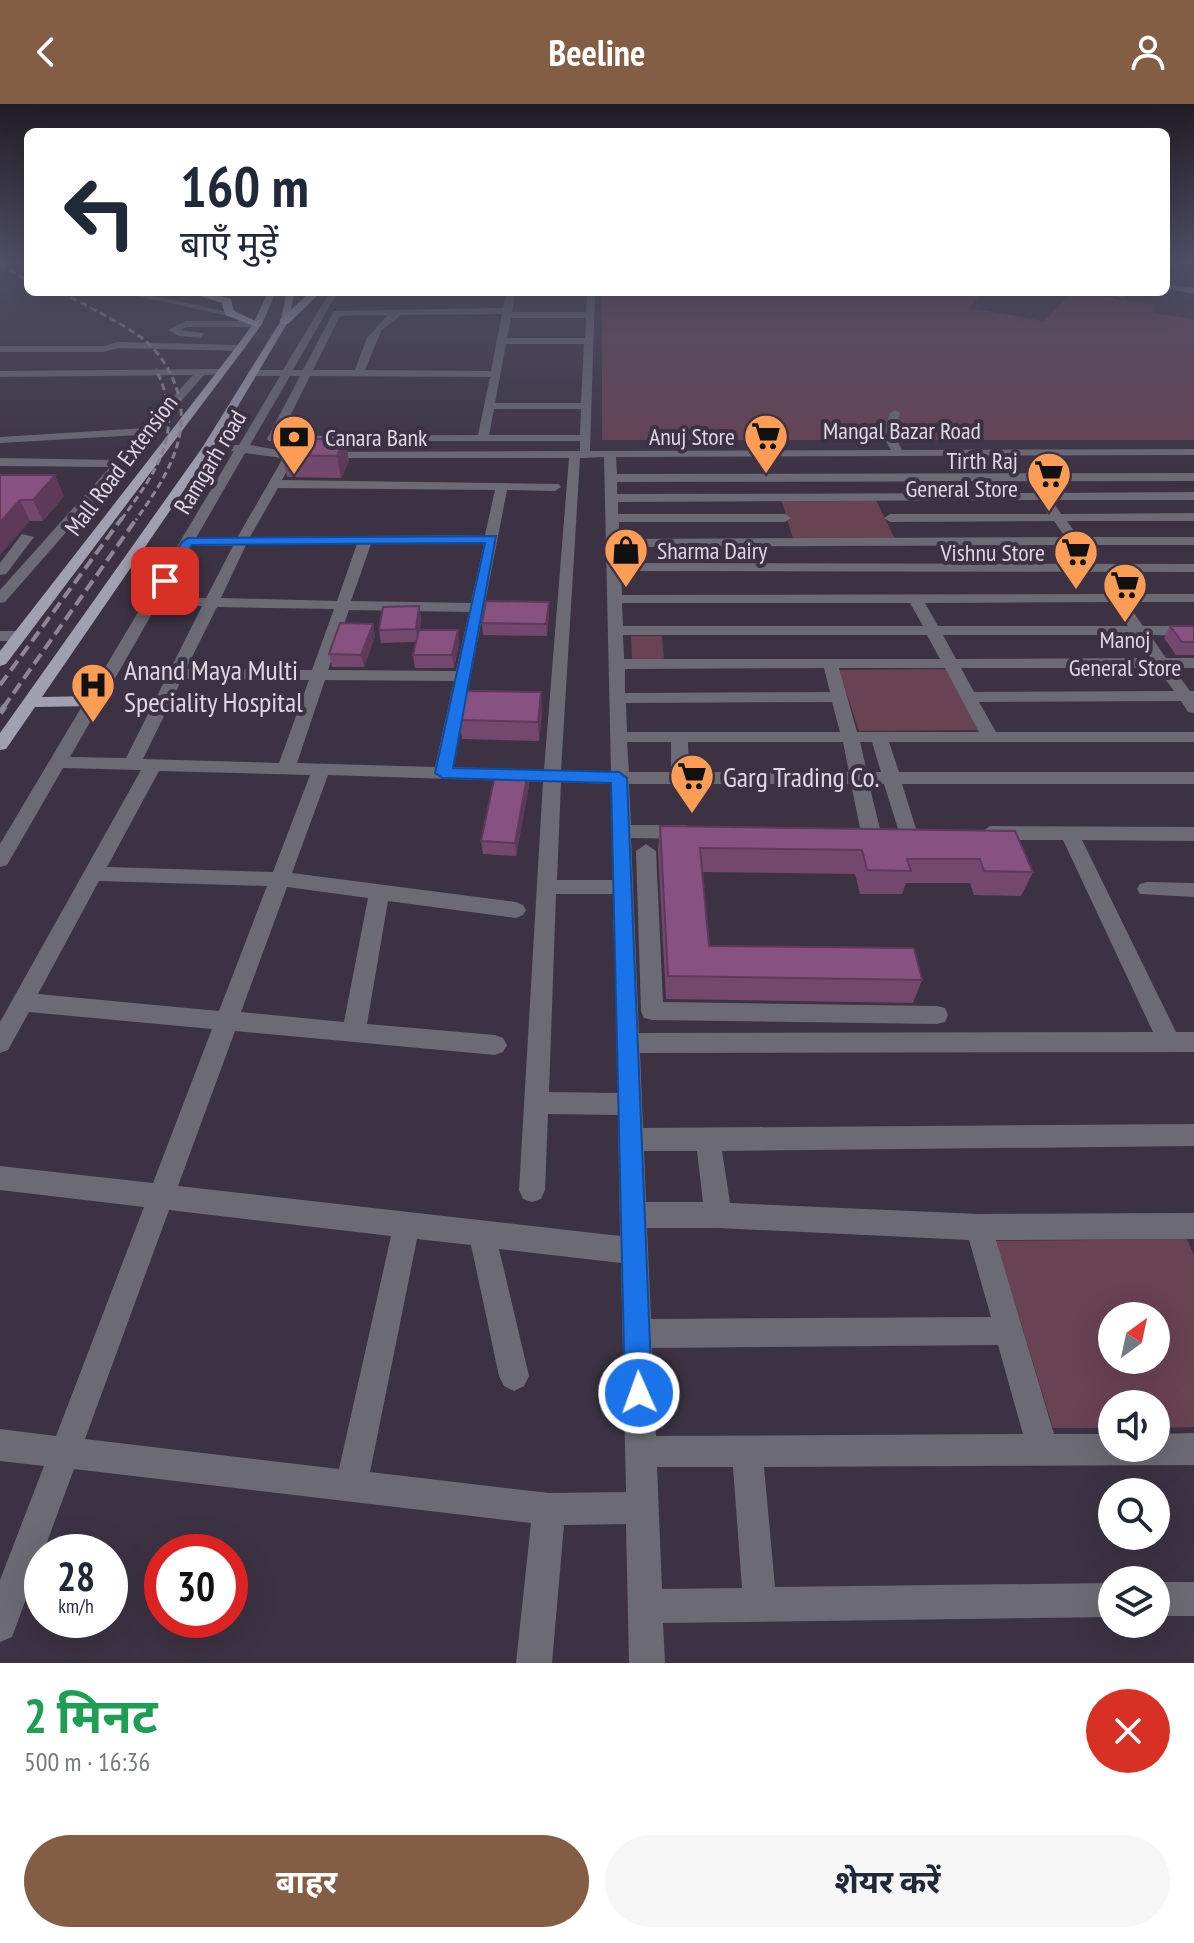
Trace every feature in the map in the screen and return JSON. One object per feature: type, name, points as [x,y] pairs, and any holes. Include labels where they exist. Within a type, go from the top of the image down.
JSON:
[{"type":"main road","name":"Mall Road Extension","points":[[0,661],[250,333]]},
{"type":"main road","name":"Mall Road Extension","points":[[0,745],[207,448],[277,333]]},
{"type":"main road","points":[[30,702],[94,701]]},
{"type":"street","points":[[185,333],[206,333]]},
{"type":"street","name":"Ramgarh road","points":[[0,860],[310,333]]},
{"type":"street","points":[[327,333],[273,439],[483,438],[582,448]]},
{"type":"street","points":[[359,373],[374,333]]},
{"type":"street","points":[[483,438],[505,333]]},
{"type":"street","points":[[532,1190],[552,776],[587,406],[589,333]]},
{"type":"street","points":[[0,337],[30,337]]},
{"type":"street","points":[[106,337],[117,339],[118,345]]},
{"type":"street","points":[[503,341],[589,341]]},
{"type":"street","points":[[0,349],[104,349],[118,345],[240,348]]},
{"type":"street","points":[[0,374],[220,372]]},
{"type":"street","points":[[8,577],[119,464],[200,373]]},
{"type":"street","points":[[252,373],[496,374]]},
{"type":"street","points":[[490,406],[587,406]]},
{"type":"street","points":[[895,413],[889,436],[898,452]]},
{"type":"street","points":[[0,462],[96,449],[149,431]]},
{"type":"street","points":[[0,440],[96,449],[119,464]]},
{"type":"street","points":[[207,448],[492,465]]},
{"type":"street","points":[[273,484],[385,469],[492,465],[582,448]]},
{"type":"street","name":"Mangal Bazar Road","points":[[582,448],[610,452],[1192,454]]},
{"type":"street","points":[[243,449],[385,469],[492,465]]},
{"type":"street","points":[[610,452],[647,1663]]},
{"type":"street","points":[[1012,452],[1191,700]]},
{"type":"street","points":[[1166,452],[1193,478]]},
{"type":"street","points":[[2,1033],[93,874],[143,764],[179,674],[242,540],[290,455]]},
{"type":"street","points":[[443,773],[502,486],[492,465]]},
{"type":"street","points":[[610,498],[886,477],[1193,478]]},
{"type":"street","points":[[886,477],[881,497],[901,542]]},
{"type":"street","points":[[502,486],[555,487]]},
{"type":"street","points":[[610,498],[1194,496]]},
{"type":"street","points":[[610,498],[785,518]]},
{"type":"street","points":[[890,518],[1194,517]]},
{"type":"street","points":[[0,599],[27,537]]},
{"type":"street","points":[[188,542],[491,539]]},
{"type":"street","points":[[286,769],[365,541]]},
{"type":"street","points":[[612,543],[1075,542],[1124,547],[1194,541]]},
{"type":"street","points":[[612,567],[1194,568]]},
{"type":"street","points":[[915,598],[953,663],[990,737]]},
{"type":"street","points":[[613,599],[1194,598]]},
{"type":"street","points":[[153,601],[477,608]]},
{"type":"street","points":[[615,630],[1194,631]]},
{"type":"street","points":[[1094,630],[1114,663]]},
{"type":"street","points":[[0,636],[19,636]]},
{"type":"street","points":[[830,663],[859,778],[863,832],[915,832],[879,737]]},
{"type":"street","points":[[615,664],[1194,663]]},
{"type":"street","points":[[179,674],[463,676]]},
{"type":"street","points":[[617,698],[839,697]]},
{"type":"street","points":[[969,697],[1191,700]]},
{"type":"street","points":[[618,737],[1194,737]]},
{"type":"street","points":[[679,737],[680,778]]},
{"type":"street","points":[[57,762],[619,778],[1194,778]]},
{"type":"street","points":[[0,1625],[321,770]]},
{"type":"street","points":[[621,831],[699,832]]},
{"type":"street","points":[[966,833],[1194,834]]},
{"type":"street","points":[[1069,833],[1169,1042]]},
{"type":"street","points":[[646,851],[652,1011],[937,1015]]},
{"type":"street","points":[[93,874],[281,879],[516,910]]},
{"type":"street","points":[[547,887],[623,896],[648,906]]},
{"type":"street","points":[[1147,889],[1194,890]]},
{"type":"street","points":[[354,1030],[379,892]]},
{"type":"street","points":[[22,1002],[495,1045]]},
{"type":"street","points":[[683,1012],[686,1043]]},
{"type":"street","points":[[627,1043],[1194,1042]]},
{"type":"street","points":[[536,1103],[629,1104]]},
{"type":"street","points":[[631,1140],[1194,1135]]},
{"type":"street","points":[[708,1139],[718,1215]]},
{"type":"street","points":[[0,1178],[634,1251]]},
{"type":"street","points":[[634,1215],[718,1215],[979,1227],[1194,1226]]},
{"type":"street","points":[[351,1485],[407,1224]]},
{"type":"street","points":[[979,1227],[1043,1450]]},
{"type":"street","points":[[482,1233],[514,1376]]},
{"type":"street","points":[[637,1334],[1009,1331]]},
{"type":"street","points":[[0,1445],[549,1509],[644,1508]]},
{"type":"street","points":[[641,1452],[1194,1449]]},
{"type":"street","points":[[747,1452],[760,1604]]},
{"type":"street","points":[[534,1663],[549,1509]]},
{"type":"street","points":[[1170,1599],[1194,1599]]},
{"type":"street","points":[[646,1606],[1098,1600]]},
{"type":"shaded area","points":[[602,333],[1194,333],[1194,440],[602,440]]},
{"type":"shaded area","points":[[781,499],[876,500],[895,539],[793,539]]},
{"type":"shaded area","points":[[631,636],[662,636],[664,660],[632,660]]},
{"type":"shaded area","points":[[951,669],[979,730],[859,731],[839,670]]},
{"type":"shaded area","points":[[1187,1239],[1194,1255],[1194,1427],[1170,1428],[1170,1390],[1098,1390],[1098,1428],[1053,1428],[996,1241]]},
{"type":"building","points":[[291,439],[345,439],[337,456],[282,455]]},
{"type":"building","points":[[0,475],[55,475],[33,500],[20,500],[0,522]]},
{"type":"building","points":[[486,601],[549,602],[546,624],[482,623]]},
{"type":"building","points":[[419,606],[416,629],[379,630],[383,607]]},
{"type":"building","points":[[340,623],[373,624],[361,655],[329,654]]},
{"type":"building","points":[[1170,626],[1194,626],[1194,642],[1182,642]]},
{"type":"building","points":[[419,630],[458,630],[452,655],[413,655]]},
{"type":"building","points":[[465,691],[541,692],[538,722],[459,720]]},
{"type":"building","points":[[496,770],[528,772],[515,843],[481,841]]},
{"type":"building","points":[[660,826],[1015,831],[1033,872],[984,871],[980,859],[907,859],[911,871],[867,870],[862,850],[700,848],[709,946],[914,948],[922,980],[668,976]]},
{"type":"railway","points":[[134,333],[147,342],[165,364],[179,395],[181,414],[180,433],[168,469],[136,520]]},
{"type":"railway","points":[[121,520],[146,484],[164,449],[168,412],[165,391],[156,369]]},
{"type":"railway","points":[[0,685],[122,518]]},
{"type":"railway","points":[[3,708],[137,518]]},
{"type":"railway","points":[[0,713],[5,706]]},
{"type":"place","name":"Anuj Store","points":[[766,475]]},
{"type":"place","name":"Canara Bank","points":[[294,476]]},
{"type":"place","name":"Tirth Raj General Store","points":[[1049,513]]},
{"type":"place","name":"Sharma Dairy","points":[[626,589]]},
{"type":"place","name":"Vishnu Store","points":[[1076,591]]},
{"type":"place","name":"Manoj General Store","points":[[1125,624]]},
{"type":"place","name":"Anand Maya Multi Speciality Hospital","points":[[93,724]]},
{"type":"place","name":"Garg Trading Co.","points":[[692,815]]},
{"type":"route","points":[[165,581],[188,542],[491,539],[443,773],[619,778],[639,1393]]}]
